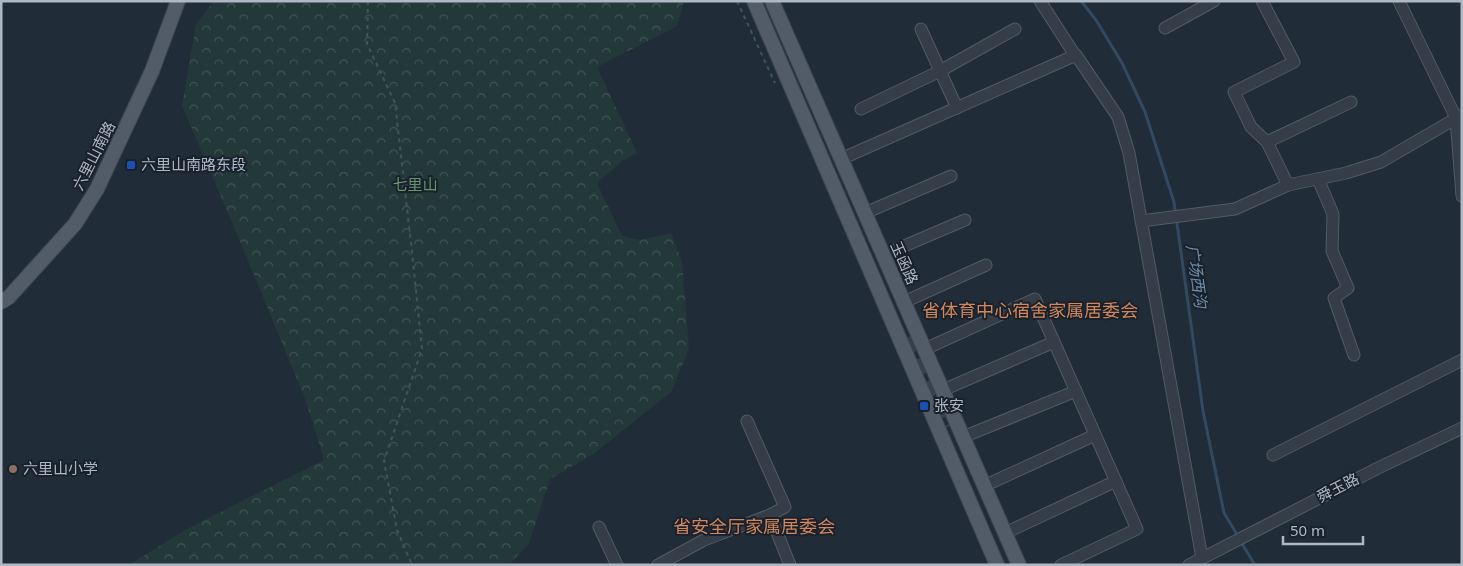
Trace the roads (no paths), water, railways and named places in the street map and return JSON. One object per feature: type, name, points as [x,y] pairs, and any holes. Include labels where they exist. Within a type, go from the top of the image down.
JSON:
[{"type":"main road","name":"六里山南路","points":[[1,302],[9,297],[75,224],[98,190],[152,71],[178,1]]},
{"type":"main road","points":[[754,1],[997,565]]},
{"type":"main road","name":"玉函路","points":[[772,1],[1019,565]]},
{"type":"street","points":[[1040,1],[1073,52]]},
{"type":"street","points":[[1165,28],[1214,1]]},
{"type":"street","points":[[1262,1],[1294,62],[1234,92],[1251,127],[1267,142],[1288,185]]},
{"type":"street","points":[[1398,1],[1459,117],[1462,196]]},
{"type":"street","points":[[921,29],[956,108]]},
{"type":"street","points":[[861,109],[940,71],[1015,29]]},
{"type":"street","points":[[841,159],[1076,55],[1118,117],[1129,153],[1202,558]]},
{"type":"street","points":[[1267,142],[1351,102]]},
{"type":"street","points":[[1142,221],[1235,209],[1288,185],[1346,173],[1381,162],[1459,117]]},
{"type":"street","points":[[865,213],[951,176]]},
{"type":"street","points":[[1318,179],[1333,214],[1332,251],[1348,288],[1334,298],[1354,355]]},
{"type":"street","points":[[883,255],[965,220]]},
{"type":"street","points":[[904,302],[986,264]]},
{"type":"street","points":[[924,349],[1035,298],[1137,529],[1061,565]]},
{"type":"street","points":[[943,390],[1054,342]]},
{"type":"street","points":[[1273,455],[1462,360]]},
{"type":"street","points":[[963,437],[1076,391]]},
{"type":"street","points":[[658,565],[704,540],[770,515],[785,507],[747,421]]},
{"type":"street","name":"舜玉路","points":[[1189,565],[1376,468],[1462,428]]},
{"type":"street","points":[[984,486],[1096,436]]},
{"type":"street","points":[[1005,533],[1116,481]]},
{"type":"street","points":[[770,515],[790,565]]},
{"type":"street","points":[[599,527],[617,565]]},
{"type":"waterway","name":"广场西沟","points":[[1081,1],[1096,20],[1122,63],[1145,112],[1174,202],[1203,411],[1224,513],[1238,536]]},
{"type":"waterway","name":"广场西沟","points":[[1241,542],[1255,565]]},
{"type":"tunnel","points":[[906,338],[945,428]]},
{"type":"place","name":"六里山南路东段","points":[[131,165]]},
{"type":"place","name":"张安","points":[[924,406]]},
{"type":"place","name":"六里山小学","points":[[13,469]]},
{"type":"district","name":"省体育中心宿舍家属居委会","points":[[1030,311]]},
{"type":"district","name":"省安全厅家属居委会","points":[[754,527]]},
{"type":"park label","name":"七里山","points":[[415,185]]}]
